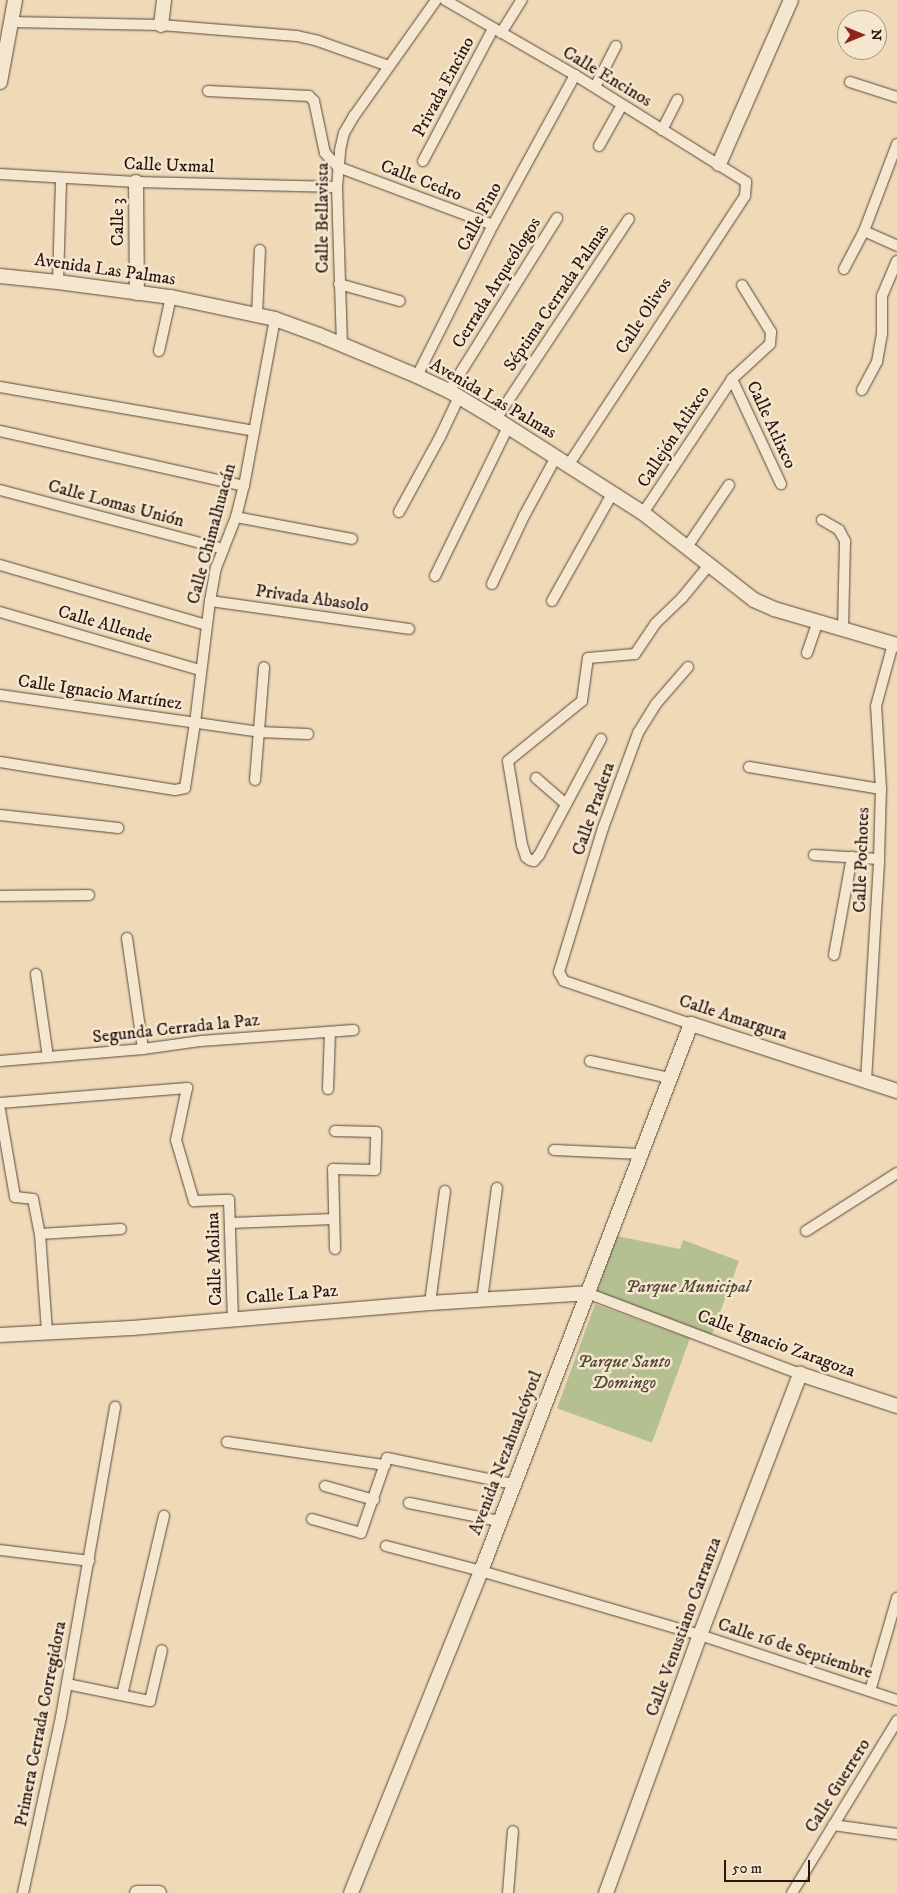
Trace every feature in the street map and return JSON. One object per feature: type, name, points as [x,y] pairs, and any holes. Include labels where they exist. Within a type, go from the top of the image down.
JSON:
[{"type":"main road","points":[[0,82],[15,0]]},
{"type":"main road","points":[[162,25],[164,0]]},
{"type":"main road","points":[[719,164],[791,0]]},
{"type":"main road","name":"Calle 3","points":[[136,182],[137,292]]},
{"type":"main road","name":"Avenida Las Palmas","points":[[0,276],[171,297],[257,315],[275,320],[417,376],[454,394],[502,423],[643,513],[754,600],[774,609],[895,644]]},
{"type":"main road","name":"Calle Amargura","points":[[691,1024],[897,1092]]},
{"type":"main road","name":"Avenida Nezahualcóyotl","points":[[352,1893],[481,1570],[691,1024]]},
{"type":"main road","name":"Calle La Paz","points":[[0,1335],[132,1328],[234,1318],[587,1293]]},
{"type":"main road","name":"Calle Ignacio Zaragoza","points":[[800,1374],[897,1406]]},
{"type":"main road","name":"Calle Venustiano Carranza","points":[[606,1893],[700,1635],[800,1374]]},
{"type":"main road","points":[[137,1893],[159,1893]]},
{"type":"street","name":"Calle Bellavista","points":[[342,346],[337,187],[338,167],[344,133],[436,0]]},
{"type":"street","name":"Calle Encinos","points":[[445,0],[575,75],[743,179],[747,186]]},
{"type":"street","name":"Privada Encino","points":[[423,161],[497,31],[522,0]]},
{"type":"street","points":[[12,22],[162,25],[297,36],[318,41],[389,66]]},
{"type":"street","points":[[595,88],[616,46]]},
{"type":"street","name":"Calle Pino","points":[[417,376],[493,225],[575,75]]},
{"type":"street","points":[[850,82],[897,97]]},
{"type":"street","points":[[208,91],[305,95],[312,98],[325,152],[338,167]]},
{"type":"street","points":[[662,130],[677,100]]},
{"type":"street","points":[[599,146],[622,105]]},
{"type":"street","points":[[844,269],[864,231],[897,144]]},
{"type":"street","name":"Calle Cedro","points":[[338,167],[493,225]]},
{"type":"street","name":"Calle Uxmal","points":[[0,174],[136,182],[337,187]]},
{"type":"street","points":[[58,282],[61,178]]},
{"type":"street","name":"Calle Olivos","points":[[568,465],[745,196],[747,186]]},
{"type":"street","name":"Cerrada Arqueólogos","points":[[399,512],[440,437],[454,394],[557,218]]},
{"type":"street","name":"Séptima Cerrada Palmas","points":[[435,576],[502,423],[629,220]]},
{"type":"street","points":[[864,231],[897,246]]},
{"type":"street","points":[[257,315],[260,250]]},
{"type":"street","points":[[862,390],[877,362],[882,334],[882,296],[897,261]]},
{"type":"street","points":[[339,284],[400,301]]},
{"type":"street","name":"Calle Atlixco","points":[[742,285],[771,332],[772,340],[767,348],[732,379],[781,484]]},
{"type":"street","points":[[159,351],[171,297]]},
{"type":"street","name":"Calle Chimalhuacán","points":[[0,762],[175,790],[185,788],[195,723],[206,625],[216,568],[236,517],[244,486],[275,320]]},
{"type":"street","name":"Callejón Atlixco","points":[[643,513],[732,379]]},
{"type":"street","points":[[0,387],[254,431]]},
{"type":"street","points":[[0,431],[244,486]]},
{"type":"street","points":[[492,584],[556,457]]},
{"type":"street","points":[[687,547],[730,485]]},
{"type":"street","name":"Calle Lomas Unión","points":[[0,490],[223,549]]},
{"type":"street","points":[[552,601],[612,494]]},
{"type":"street","points":[[236,517],[352,539]]},
{"type":"street","points":[[822,520],[839,530],[844,541],[843,628]]},
{"type":"street","points":[[0,565],[206,625]]},
{"type":"street","points":[[602,739],[537,859],[534,861],[526,857],[522,845],[508,761],[582,701],[588,658],[635,654],[656,623],[682,598],[709,565]]},
{"type":"street","name":"Privada Abasolo","points":[[210,601],[409,628]]},
{"type":"street","name":"Calle Allende","points":[[0,612],[200,670]]},
{"type":"street","points":[[807,653],[818,621]]},
{"type":"street","name":"Calle Pochotes","points":[[866,1081],[879,860],[881,789],[876,706],[895,644]]},
{"type":"street","points":[[255,780],[264,667]]},
{"type":"street","name":"Calle Pradera","points":[[560,976],[560,968],[603,828],[638,733],[656,704],[688,667]]},
{"type":"street","name":"Calle Ignacio Martínez","points":[[0,695],[259,732],[308,734]]},
{"type":"street","points":[[749,767],[881,789]]},
{"type":"street","points":[[536,778],[566,804]]},
{"type":"street","points":[[0,815],[118,828]]},
{"type":"street","points":[[814,855],[879,860]]},
{"type":"street","points":[[834,955],[852,857]]},
{"type":"street","points":[[0,896],[89,895]]},
{"type":"street","points":[[127,938],[143,1049]]},
{"type":"street","points":[[36,974],[48,1057]]},
{"type":"street","name":"Calle Amargura","points":[[560,976],[564,981],[691,1024]]},
{"type":"street","name":"Segunda Cerrada la Paz","points":[[0,1061],[143,1049],[201,1041],[354,1030]]},
{"type":"street","points":[[328,1089],[330,1032]]},
{"type":"street","points":[[590,1062],[670,1078]]},
{"type":"street","name":"Calle Molina","points":[[0,1104],[187,1088],[176,1140],[194,1201],[229,1200],[234,1318]]},
{"type":"street","points":[[0,1110],[16,1197],[33,1199],[40,1234],[48,1332]]},
{"type":"street","points":[[335,1250],[333,1169],[374,1170],[376,1132],[336,1132]]},
{"type":"street","points":[[554,1150],[641,1154]]},
{"type":"street","points":[[806,1231],[897,1173]]},
{"type":"street","points":[[482,1300],[497,1188]]},
{"type":"street","points":[[430,1303],[445,1191]]},
{"type":"street","points":[[230,1223],[334,1219]]},
{"type":"street","points":[[40,1234],[121,1229]]},
{"type":"street","name":"Calle Ignacio Zaragoza","points":[[587,1293],[800,1374]]},
{"type":"street","name":"Primera Cerrada Corregidora","points":[[23,1893],[67,1684],[115,1407]]},
{"type":"street","points":[[227,1442],[385,1465]]},
{"type":"street","points":[[312,1519],[360,1533],[374,1500],[387,1458],[513,1484]]},
{"type":"street","points":[[325,1486],[374,1500]]},
{"type":"street","points":[[409,1503],[500,1521]]},
{"type":"street","points":[[122,1695],[164,1516]]},
{"type":"street","name":"Calle 16 de Septiembre","points":[[386,1546],[481,1570],[700,1635],[897,1700]]},
{"type":"street","points":[[0,1550],[89,1561]]},
{"type":"street","points":[[870,1691],[897,1598]]},
{"type":"street","points":[[67,1684],[150,1701],[162,1650]]},
{"type":"street","name":"Calle Guerrero","points":[[792,1893],[897,1721]]},
{"type":"street","points":[[833,1825],[897,1834]]},
{"type":"street","points":[[508,1893],[513,1831]]},
{"type":"green space","name":"Parque Municipal","points":[[617,1236],[680,1249],[683,1240],[739,1261],[711,1337],[596,1294]]},
{"type":"green space","name":"Parque Santo Domingo","points":[[595,1304],[690,1339],[652,1443],[557,1408]]}]
